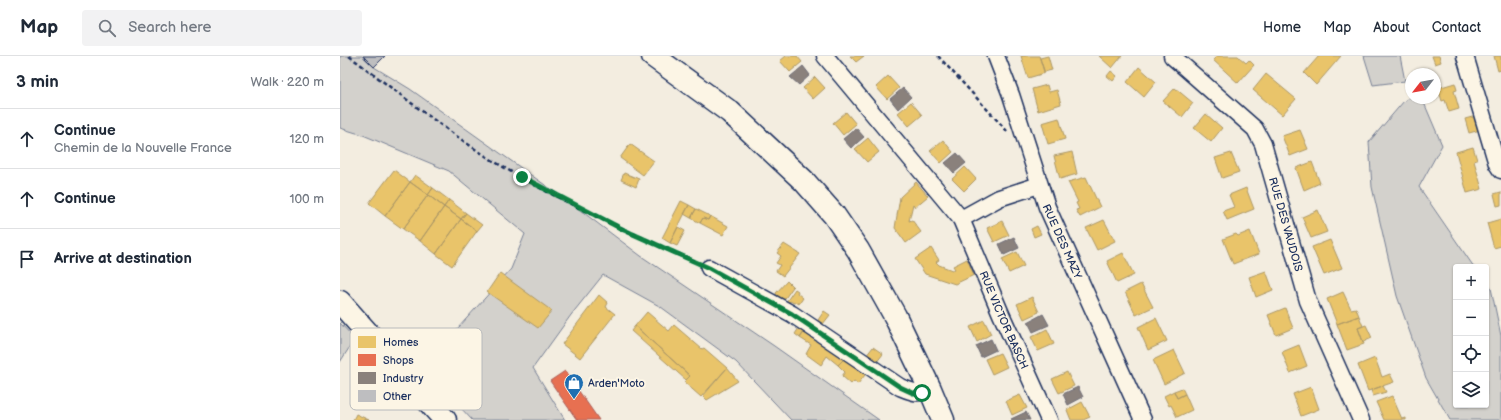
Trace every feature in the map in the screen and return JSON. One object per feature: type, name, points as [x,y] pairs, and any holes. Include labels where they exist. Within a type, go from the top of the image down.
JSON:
[{"type":"main road","points":[[653,56],[730,112],[804,181],[834,215],[858,250],[891,310],[930,389],[943,420]]},
{"type":"main road","points":[[340,302],[363,328]]},
{"type":"main road","points":[[436,410],[445,420]]},
{"type":"street","name":"RUE VICTOR BASCH","points":[[826,56],[961,219],[1001,314],[1050,420]]},
{"type":"street","name":"RUE DES MAZY","points":[[996,56],[1011,95],[1047,207],[1143,420]]},
{"type":"street","name":"RUE DES VAUDOIS","points":[[1172,56],[1255,128],[1263,144],[1308,302],[1361,420]]},
{"type":"street","points":[[1465,56],[1497,164],[1501,170]]},
{"type":"street","points":[[961,219],[999,198],[1040,185]]},
{"type":"street","points":[[709,268],[792,314],[900,387],[913,393],[922,393],[930,389]]},
{"type":"path","points":[[349,56],[437,124],[522,177],[624,230],[709,268]]},
{"type":"path","points":[[938,56],[1010,134]]},
{"type":"shaded area","points":[[340,56],[362,56],[374,67],[410,89],[576,207],[641,256],[774,346],[879,420],[791,420],[736,362],[661,307],[603,275],[571,315],[533,368],[565,420],[472,420],[463,410],[482,410],[482,328],[458,328],[511,269],[525,234],[449,171],[363,135],[340,128]]},
{"type":"shaded area","points":[[1364,56],[1400,56],[1405,81],[1373,85]]},
{"type":"shaded area","points":[[1405,100],[1405,104],[1425,104],[1442,145],[1419,187],[1472,264],[1453,264],[1453,408],[1489,408],[1489,286],[1491,288],[1501,336],[1501,420],[1450,420],[1426,378],[1397,296],[1372,187],[1369,142]]},
{"type":"shaded area","points":[[340,323],[350,334],[350,347],[340,362]]},
{"type":"building: Homes","points":[[786,56],[797,56],[802,62],[790,72],[780,61]]},
{"type":"building: Homes","points":[[850,56],[864,56],[856,62]]},
{"type":"building: Homes","points":[[1021,56],[1039,56],[1045,73],[1028,78]]},
{"type":"building: Homes","points":[[1048,56],[1052,70],[1044,72],[1040,58]]},
{"type":"building: Homes","points":[[1099,56],[1122,56],[1112,68]]},
{"type":"building: Homes","points":[[1217,56],[1238,56],[1246,63],[1249,60],[1254,65],[1238,83],[1213,60]]},
{"type":"building: Homes","points":[[1319,56],[1341,56],[1316,85],[1304,73]]},
{"type":"building: Homes","points":[[1432,56],[1439,56],[1441,62],[1435,64]]},
{"type":"building: Homes","points":[[1494,56],[1501,56],[1501,70],[1498,71]]},
{"type":"building: Homes","points":[[1139,67],[1156,82],[1144,97],[1127,82]]},
{"type":"building: Homes","points":[[1111,71],[1117,76],[1113,81],[1107,76]]},
{"type":"building: Homes","points":[[1266,74],[1296,99],[1282,115],[1253,90]]},
{"type":"building: Homes","points":[[888,76],[899,88],[887,99],[876,87]]},
{"type":"building: Homes","points":[[815,77],[825,88],[813,99],[803,88]]},
{"type":"building: Homes","points":[[1455,83],[1457,90],[1454,91],[1459,109],[1449,112],[1445,100],[1442,101],[1441,87]]},
{"type":"building: Homes","points":[[1047,85],[1049,92],[1057,90],[1061,104],[1038,111],[1032,89]]},
{"type":"building: Homes","points":[[1175,88],[1193,103],[1182,117],[1163,101]]},
{"type":"building: Homes","points":[[911,102],[922,115],[909,126],[898,113]]},
{"type":"building: Homes","points":[[846,112],[856,124],[843,135],[833,123]]},
{"type":"building: Homes","points":[[1206,114],[1222,128],[1211,142],[1194,128]]},
{"type":"building: Homes","points":[[1476,116],[1480,130],[1469,133],[1465,119]]},
{"type":"building: Homes","points":[[1059,118],[1065,139],[1048,144],[1042,123]]},
{"type":"building: Homes","points":[[1300,130],[1308,149],[1290,156],[1282,136]]},
{"type":"building: Homes","points":[[868,138],[879,152],[867,162],[855,149]]},
{"type":"building: Homes","points":[[943,140],[953,152],[941,163],[930,151]]},
{"type":"building: Homes","points":[[630,144],[654,161],[643,175],[620,158]]},
{"type":"building: Homes","points":[[1473,147],[1477,160],[1474,161],[1482,189],[1467,193],[1456,152]]},
{"type":"building: Homes","points":[[1072,152],[1077,174],[1060,179],[1054,156]]},
{"type":"building: Homes","points":[[1231,153],[1239,172],[1222,178],[1215,158]]},
{"type":"building: Homes","points":[[1312,162],[1320,183],[1304,190],[1296,168]]},
{"type":"building: Homes","points":[[965,167],[976,179],[964,191],[952,179]]},
{"type":"building: Homes","points":[[394,170],[410,182],[385,216],[369,203]]},
{"type":"building: Homes","points":[[624,173],[639,179],[636,187],[621,180]]},
{"type":"building: Homes","points":[[415,175],[433,188],[428,195],[410,182]]},
{"type":"building: Homes","points":[[1086,177],[1100,207],[1080,217],[1076,210],[1079,209],[1076,203],[1078,202],[1068,182]]},
{"type":"building: Homes","points":[[410,182],[428,195],[403,229],[385,216]]},
{"type":"building: Homes","points":[[916,182],[928,196],[915,207],[913,204],[909,221],[912,220],[921,232],[906,243],[895,228],[900,197]]},
{"type":"building: Homes","points":[[433,188],[449,200],[444,207],[428,195]]},
{"type":"building: Homes","points":[[1246,188],[1254,209],[1227,220],[1223,211],[1234,207],[1229,195]]},
{"type":"building: Homes","points":[[1501,192],[1501,205],[1497,206],[1494,194]]},
{"type":"building: Homes","points":[[428,195],[444,207],[420,241],[403,229]]},
{"type":"building: Homes","points":[[449,200],[466,213],[461,219],[444,207]]},
{"type":"building: Homes","points":[[681,201],[689,205],[670,243],[662,238]]},
{"type":"building: Homes","points":[[689,205],[696,209],[691,218],[684,214]]},
{"type":"building: Homes","points":[[444,207],[461,219],[436,254],[420,241]]},
{"type":"building: Homes","points":[[696,209],[710,216],[708,220],[703,218],[700,223],[691,218]]},
{"type":"building: Homes","points":[[1318,210],[1327,232],[1311,238],[1302,217]]},
{"type":"building: Homes","points":[[466,213],[482,225],[477,231],[461,219]]},
{"type":"building: Homes","points":[[710,216],[728,226],[723,235],[700,223],[703,218],[708,220]]},
{"type":"building: Homes","points":[[461,219],[477,231],[452,266],[436,254]]},
{"type":"building: Homes","points":[[1501,219],[1501,246],[1494,248],[1487,223]]},
{"type":"building: Homes","points":[[1104,220],[1115,241],[1097,250],[1086,228]]},
{"type":"building: Homes","points":[[1002,221],[1009,235],[994,242],[987,228]]},
{"type":"building: Homes","points":[[1037,226],[1041,234],[1034,237],[1031,229]]},
{"type":"building: Homes","points":[[678,227],[685,231],[677,246],[670,243]]},
{"type":"building: Homes","points":[[1250,231],[1259,254],[1233,264],[1223,239],[1236,234],[1238,236]]},
{"type":"building: Homes","points":[[1330,240],[1342,268],[1324,275],[1312,247]]},
{"type":"building: Homes","points":[[784,244],[800,254],[783,276],[776,271],[780,265],[776,263],[781,256],[777,253]]},
{"type":"building: Homes","points":[[931,248],[939,260],[936,262],[939,265],[952,270],[955,269],[953,266],[967,259],[974,275],[955,284],[925,274],[915,259]]},
{"type":"building: Homes","points":[[1017,252],[1024,266],[1009,273],[1002,259]]},
{"type":"building: Homes","points":[[1123,253],[1134,275],[1117,283],[1107,261]]},
{"type":"building: Homes","points":[[1266,271],[1273,290],[1256,297],[1249,277]]},
{"type":"building: Homes","points":[[500,273],[552,311],[538,328],[487,292]]},
{"type":"building: Homes","points":[[787,281],[793,287],[781,304],[778,302],[776,293]]},
{"type":"building: Homes","points":[[1141,284],[1153,307],[1136,315],[1125,292]]},
{"type":"building: Homes","points":[[795,289],[803,298],[799,304],[790,301],[788,303],[786,302]]},
{"type":"building: Homes","points":[[1343,292],[1351,309],[1356,308],[1359,316],[1337,324],[1327,299]]},
{"type":"building: Homes","points":[[599,295],[608,303],[606,307],[615,314],[580,358],[562,344]]},
{"type":"building: Homes","points":[[1032,297],[1039,312],[1024,319],[1017,304]]},
{"type":"building: Homes","points":[[1285,308],[1293,328],[1276,335],[1268,315]]},
{"type":"building: Homes","points":[[824,311],[830,315],[823,324],[818,320]]},
{"type":"building: Homes","points":[[647,312],[669,331],[674,325],[727,368],[701,397],[684,382],[690,376],[635,326]]},
{"type":"building: Homes","points":[[1359,316],[1363,326],[1358,328],[1364,344],[1347,350],[1337,324]]},
{"type":"building: Homes","points":[[1156,318],[1167,341],[1148,350],[1138,327]]},
{"type":"building: Homes","points":[[984,320],[991,334],[977,342],[970,327]]},
{"type":"building: Homes","points":[[801,325],[806,329],[800,338],[795,334]]},
{"type":"building: Homes","points":[[1366,325],[1372,338],[1363,342],[1358,328]]},
{"type":"building: Homes","points":[[635,326],[690,376],[686,380],[631,331]]},
{"type":"building: Homes","points":[[806,329],[846,357],[838,365],[827,356],[821,365],[806,354],[811,345],[800,338]]},
{"type":"building: Homes","points":[[1047,329],[1054,344],[1038,351],[1031,337]]},
{"type":"building: Homes","points":[[1299,345],[1307,366],[1290,373],[1282,352]]},
{"type":"building: Homes","points":[[873,347],[883,354],[876,363],[866,356]]},
{"type":"building: Homes","points":[[1174,350],[1185,373],[1164,384],[1153,360]]},
{"type":"building: Homes","points":[[1000,353],[1007,367],[992,374],[985,359]]},
{"type":"building: Homes","points":[[846,357],[865,375],[858,384],[854,381],[851,384],[842,376],[845,372],[838,365]]},
{"type":"building: Homes","points":[[1375,358],[1382,377],[1390,374],[1394,382],[1368,391],[1358,365]]},
{"type":"building: Homes","points":[[727,368],[738,381],[707,400],[703,396]]},
{"type":"building: Homes","points":[[1067,372],[1074,386],[1059,393],[1052,379]]},
{"type":"building: Homes","points":[[1383,386],[1386,392],[1373,396],[1371,390]]},
{"type":"building: Homes","points":[[1311,387],[1319,409],[1301,416],[1293,394]]},
{"type":"building: Homes","points":[[1182,388],[1185,394],[1177,398],[1174,391]]},
{"type":"building: Homes","points":[[1174,391],[1177,398],[1185,394],[1192,410],[1177,417],[1171,405],[1169,406],[1164,396]]},
{"type":"building: Homes","points":[[1020,395],[1027,408],[1012,415],[1006,401]]},
{"type":"building: Homes","points":[[1392,396],[1402,419],[1406,418],[1406,420],[1384,420],[1376,402]]},
{"type":"building: Homes","points":[[1082,402],[1090,417],[1083,420],[1071,420],[1067,410]]},
{"type":"building: Homes","points":[[356,414],[369,420],[353,420]]},
{"type":"building: Shops","name":"Arden'Moto","points":[[565,371],[599,420],[577,420],[550,381]]},
{"type":"building: Industry","points":[[803,66],[810,75],[799,85],[790,77]]},
{"type":"building: Industry","points":[[903,88],[911,97],[898,109],[890,99]]},
{"type":"building: Industry","points":[[856,128],[864,137],[851,148],[843,139]]},
{"type":"building: Industry","points":[[957,153],[966,163],[954,173],[945,163]]},
{"type":"building: Industry","points":[[1014,237],[1019,248],[1004,255],[999,244]]},
{"type":"building: Industry","points":[[1043,314],[1049,325],[1033,332],[1028,322]]},
{"type":"building: Industry","points":[[991,339],[996,350],[981,357],[976,346]]},
{"type":"building: Industry","points":[[1078,387],[1083,397],[1068,405],[1063,394]]},
{"type":"building: Industry","points":[[1026,412],[1030,420],[1011,419]]},
{"type":"building: Other","points":[[363,56],[385,56],[374,67]]},
{"type":"place","name":"Arden'Moto","points":[[574,400]]},
{"type":"route","points":[[522,177],[624,230],[709,268],[792,314],[900,387],[913,393],[922,393]]}]
